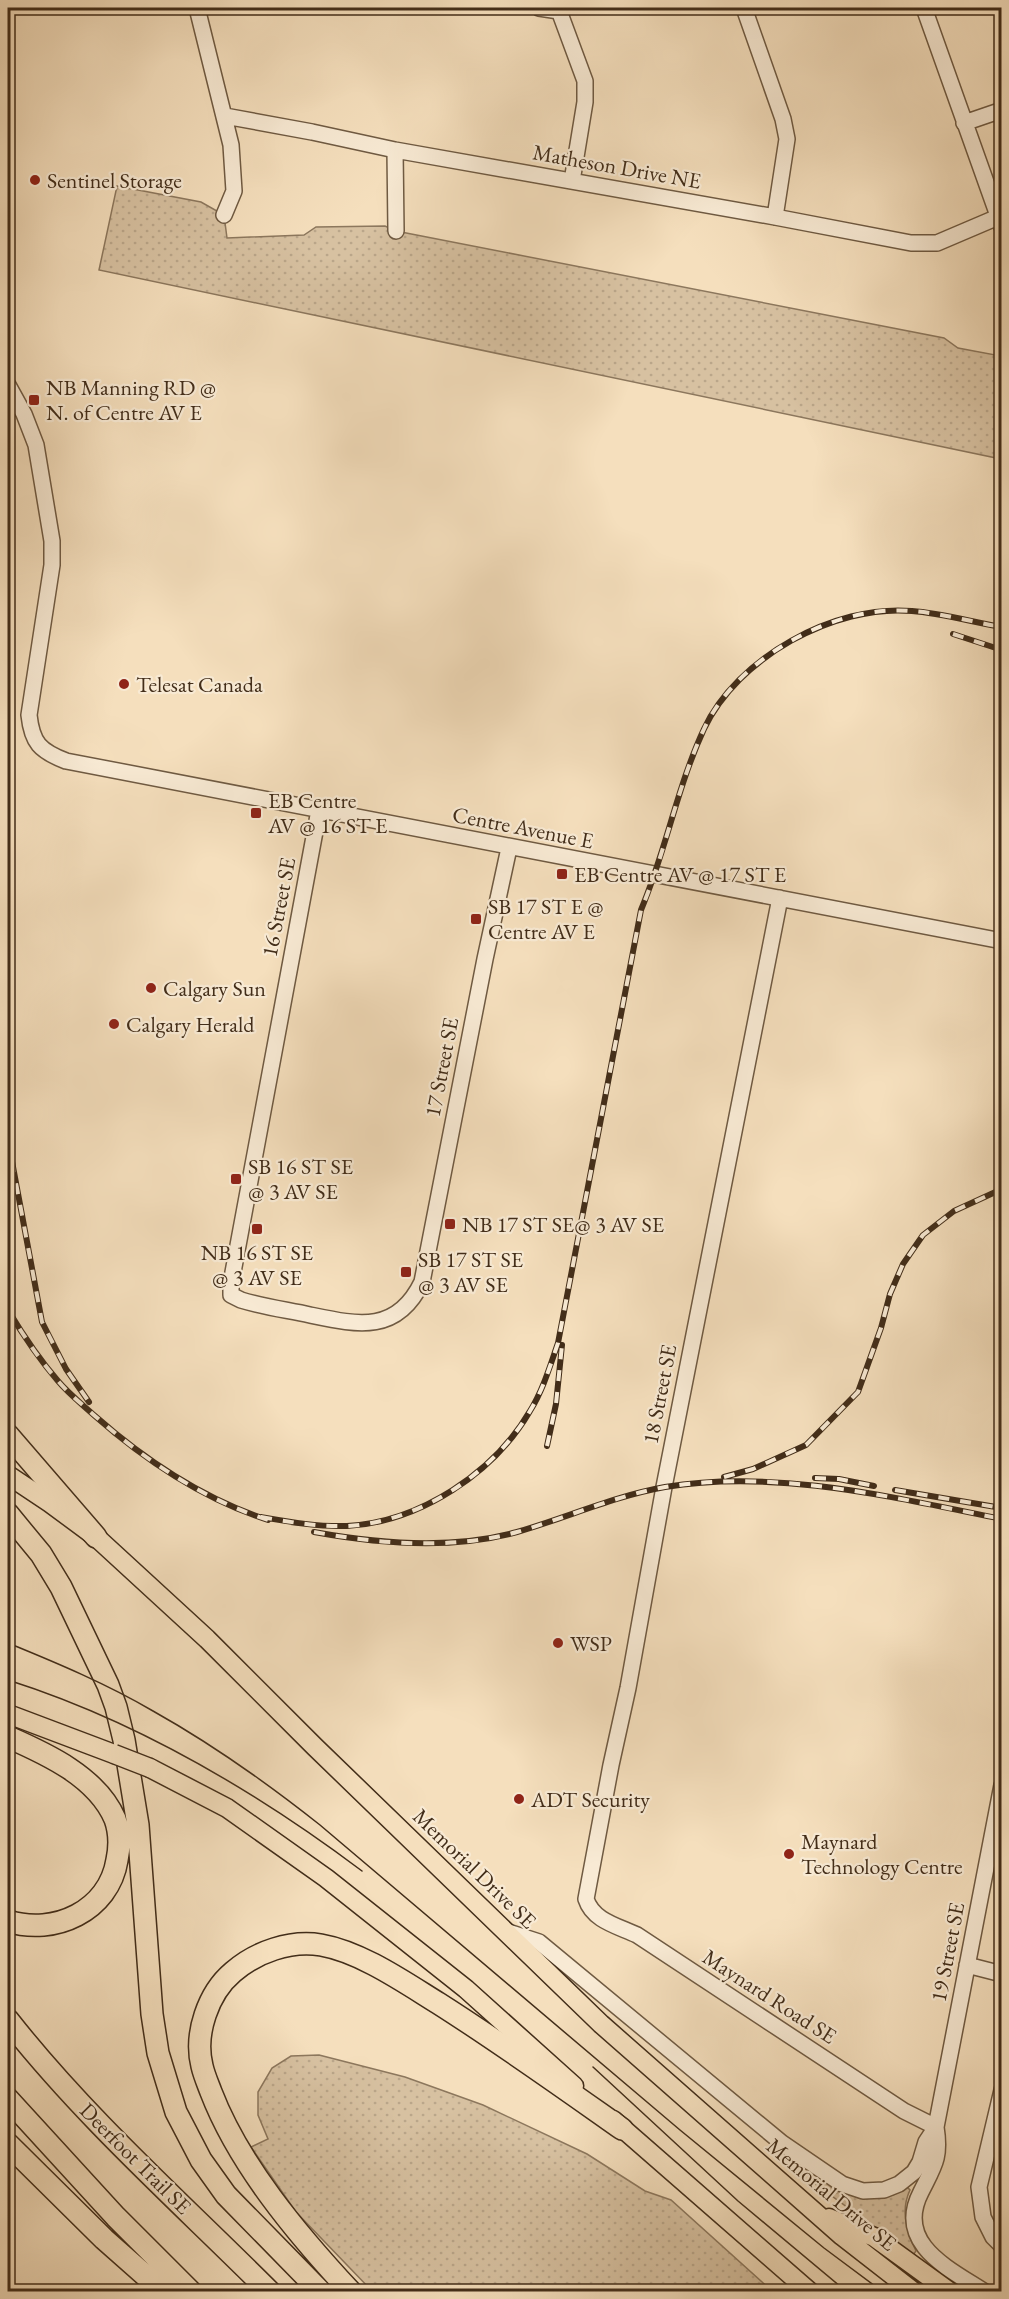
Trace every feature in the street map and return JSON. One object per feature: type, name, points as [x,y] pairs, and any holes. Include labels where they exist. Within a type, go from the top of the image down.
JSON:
[{"type":"highway","points":[[8,1435],[96,1537]]},
{"type":"highway","points":[[8,1514],[41,1554],[61,1587],[108,1685],[116,1707],[126,1750],[138,1825],[152,2014],[158,2053],[176,2112],[201,2160],[226,2195],[321,2292]]},
{"type":"highway","points":[[8,1737],[56,1761],[98,1792],[115,1820],[120,1837],[116,1866],[104,1893],[94,1904],[70,1919],[57,1923],[33,1927],[8,1921]]},
{"type":"highway","points":[[351,2292],[321,2260],[250,2168],[221,2113],[201,2065],[201,2025],[217,1987],[246,1962],[270,1950],[291,1945],[320,1945],[336,1949],[388,1971],[495,2040],[622,2129]]},
{"type":"highway","name":"Deerfoot Trail SE","points":[[8,2020],[64,2087],[115,2141],[270,2292]]},
{"type":"highway","points":[[8,2099],[116,2217],[191,2292]]},
{"type":"highway","points":[[8,2144],[104,2239],[164,2292]]},
{"type":"main road","name":"Memorial Drive SE","points":[[8,1475],[96,1537],[207,1639],[601,2024],[812,2211],[914,2292]]},
{"type":"main road","points":[[8,1714],[150,1768],[227,1808],[326,1878],[466,1989],[622,2129],[810,2292]]},
{"type":"main road","points":[[812,2211],[874,2237],[950,2292]]},
{"type":"street","points":[[197,8],[231,145],[234,191],[224,215]]},
{"type":"street","points":[[539,8],[559,9],[585,81],[585,102],[572,181]]},
{"type":"street","points":[[744,8],[783,119],[787,139],[775,217]]},
{"type":"street","points":[[924,8],[1000,222]]},
{"type":"street","points":[[964,123],[1002,110]]},
{"type":"street","name":"Matheson Drive NE","points":[[225,116],[395,150],[911,243],[937,243],[1000,222]]},
{"type":"street","points":[[395,150],[396,231]]},
{"type":"street","name":"Centre Avenue E","points":[[8,385],[34,438],[52,541],[52,565],[29,715],[31,731],[39,747],[66,761],[1002,941]]},
{"type":"street","name":"16 Street SE","points":[[320,810],[233,1271],[231,1295],[264,1306],[351,1323],[372,1324],[389,1318],[405,1308],[416,1294]]},
{"type":"street","name":"17 Street SE","points":[[416,1294],[426,1268],[485,959],[509,848]]},
{"type":"street","name":"18 Street SE","points":[[586,1899],[628,1688],[664,1487],[780,898]]},
{"type":"street","name":"19 Street SE","points":[[936,2127],[1002,1785]]},
{"type":"street","name":"Maynard Road SE","points":[[586,1899],[590,1911],[599,1918],[638,1935],[904,2111],[936,2127]]},
{"type":"street","points":[[505,1930],[539,1942],[782,2143],[842,2184],[863,2191],[884,2190],[899,2184],[914,2172],[920,2162],[926,2142],[936,2127]]},
{"type":"street","points":[[967,1965],[1002,1974]]},
{"type":"street","points":[[1002,2090],[979,2187],[983,2217],[993,2237],[1002,2246]]},
{"type":"street","points":[[936,2127],[939,2146],[935,2165],[920,2194],[914,2213],[916,2231],[923,2248],[939,2262],[985,2292]]},
{"type":"shaded area","points":[[117,186],[201,202],[224,215],[227,238],[304,235],[316,227],[385,226],[396,231],[944,338],[958,348],[1001,356],[1001,459],[99,270]]},
{"type":"shaded area","points":[[319,2055],[405,2077],[483,2105],[587,2154],[645,2191],[671,2200],[772,2291],[372,2291],[296,2212],[251,2147],[268,2139],[258,2115],[258,2092],[272,2068],[291,2056]]},
{"type":"shaded area","points":[[818,2177],[883,2197],[893,2195],[907,2187],[910,2190],[905,2214],[916,2251],[913,2255],[814,2183]]},
{"type":"tram line","points":[[8,1643],[82,1674],[136,1701],[218,1750],[280,1794],[320,1825],[680,2130],[824,2248],[883,2292]]},
{"type":"tram line","points":[[8,1680],[103,1716],[193,1760],[279,1813],[362,1871]]},
{"type":"tram line","points":[[593,2067],[738,2201],[847,2292]]},
{"type":"railway","points":[[261,1517],[315,1525],[347,1526],[401,1515],[427,1504],[476,1474],[515,1434],[535,1403],[558,1343],[641,910],[695,751],[719,703],[739,680],[764,659],[791,641],[851,616],[882,611],[912,611],[1002,627]]},
{"type":"railway","points":[[953,634],[1002,650]]},
{"type":"railway","points":[[8,1140],[42,1322],[66,1369],[89,1402]]},
{"type":"railway","points":[[724,1477],[753,1469],[806,1445],[858,1392],[881,1328],[890,1294],[903,1264],[923,1235],[954,1211],[1002,1189]]},
{"type":"railway","points":[[8,1310],[58,1381],[114,1433],[155,1463],[198,1490],[268,1520]]},
{"type":"railway","points":[[547,1446],[556,1404],[562,1345]]},
{"type":"railway","points":[[815,1478],[839,1479],[874,1486]]},
{"type":"railway","points":[[314,1532],[390,1542],[467,1541],[517,1532],[646,1491],[707,1482],[749,1481],[792,1483],[876,1494],[1002,1519]]},
{"type":"railway","points":[[895,1490],[1002,1508]]},
{"type":"place","name":"Sentinel Storage","points":[[35,180]]},
{"type":"place","name":"NB Manning RD @ N. of Centre AV E","points":[[34,400]]},
{"type":"place","name":"Telesat Canada","points":[[124,684]]},
{"type":"place","name":"EB Centre AV @ 16 ST E","points":[[256,813]]},
{"type":"place","name":"EB Centre AV @ 17 ST E","points":[[562,874]]},
{"type":"place","name":"SB 17 ST E @ Centre AV E","points":[[476,919]]},
{"type":"place","name":"Calgary Sun","points":[[151,988]]},
{"type":"place","name":"Calgary Herald","points":[[114,1024]]},
{"type":"place","name":"SB 16 ST SE @ 3 AV SE","points":[[236,1179]]},
{"type":"place","name":"NB 17 ST SE@ 3 AV SE","points":[[450,1224]]},
{"type":"place","name":"NB 16 ST SE @ 3 AV SE","points":[[257,1229]]},
{"type":"place","name":"SB 17 ST SE @ 3 AV SE","points":[[406,1272]]},
{"type":"place","name":"WSP","points":[[558,1643]]},
{"type":"place","name":"ADT Security","points":[[519,1799]]},
{"type":"place","name":"Maynard Technology Centre","points":[[789,1854]]}]
